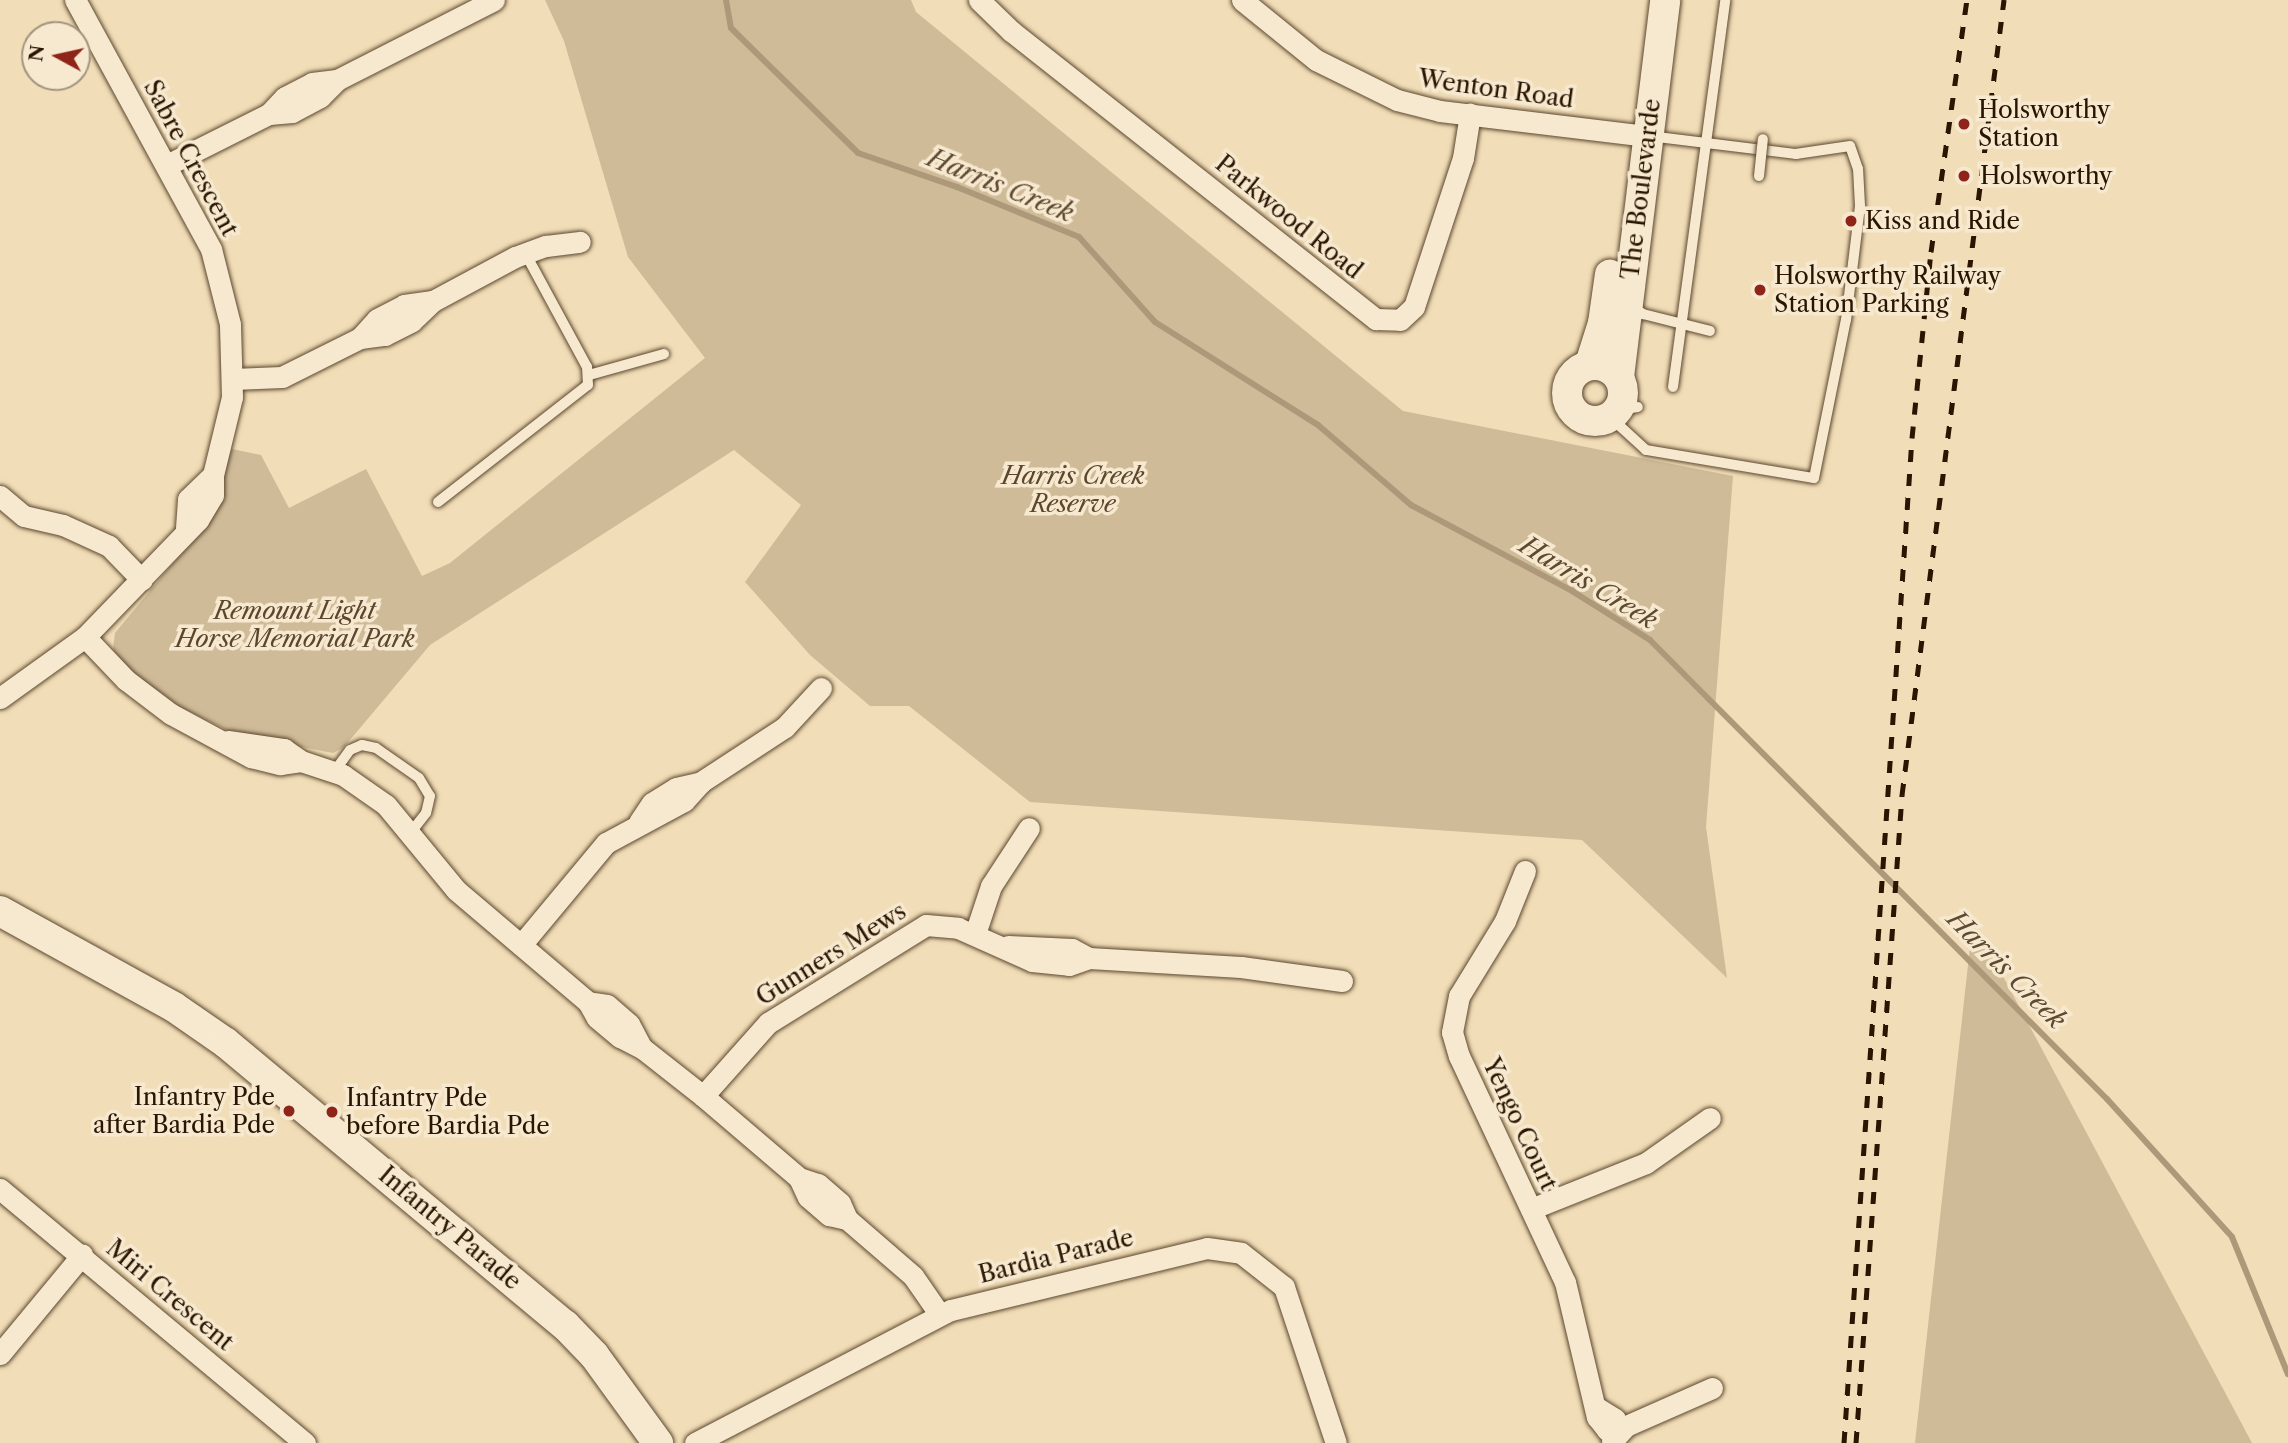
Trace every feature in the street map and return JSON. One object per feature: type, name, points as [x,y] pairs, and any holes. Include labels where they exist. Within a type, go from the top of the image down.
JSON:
[{"type":"street","name":"Sabre Crescent","points":[[0,698],[85,637],[142,580],[186,528],[198,520],[213,495],[212,475],[226,433],[233,379],[230,324],[220,275],[200,224],[75,0]]},
{"type":"street","points":[[167,165],[269,114],[292,112],[320,97],[337,80],[494,0]]},
{"type":"street","name":"Parkwood Road","points":[[979,0],[1011,31],[1376,319],[1400,320],[1414,307],[1464,158],[1470,114]]},
{"type":"street","name":"Wenton Road","points":[[1242,0],[1306,53],[1357,83],[1418,106],[1638,135]]},
{"type":"street","name":"The Boulevarde","points":[[1619,377],[1646,0]]},
{"type":"street","name":"The Boulevarde","points":[[1590,365],[1603,323],[1665,0]]},
{"type":"street","points":[[233,379],[282,377],[360,338],[385,335],[412,321],[433,301],[525,253],[580,242]]},
{"type":"street","points":[[1590,365],[1604,366],[1619,377],[1623,394],[1622,411],[1588,421],[1570,406],[1569,381],[1590,365]]},
{"type":"street","points":[[0,496],[24,516],[63,524],[109,546],[142,580]]},
{"type":"street","points":[[85,637],[143,695],[228,741],[251,757],[280,764],[302,761],[334,772],[375,796],[412,831],[444,878],[588,1002],[597,1018],[642,1048],[703,1096],[799,1178],[818,1184],[840,1203],[847,1219],[913,1276],[940,1315]]},
{"type":"street","points":[[521,945],[597,852],[639,822],[684,801],[701,782],[785,727],[821,688]]},
{"type":"street","points":[[975,934],[991,886],[1029,828]]},
{"type":"street","name":"Yengo Court","points":[[1525,872],[1505,921],[1460,996],[1452,1020],[1459,1056],[1565,1282],[1597,1417],[1615,1438]]},
{"type":"street","name":"Infantry Parade","points":[[0,911],[174,1007],[226,1043],[565,1325],[594,1355],[658,1443]]},
{"type":"street","name":"Gunners Mews","points":[[703,1096],[768,1023],[916,929],[937,923],[1008,946],[1072,949],[1089,958],[1290,971],[1342,981]]},
{"type":"street","points":[[1531,1209],[1646,1163],[1710,1118]]},
{"type":"street","name":"Miri Crescent","points":[[0,1189],[82,1255],[280,1435],[305,1443]]},
{"type":"street","name":"Bardia Parade","points":[[695,1443],[940,1315],[1189,1251],[1241,1253],[1284,1287],[1336,1443]]},
{"type":"street","points":[[0,1354],[82,1255]]},
{"type":"street","points":[[1615,1438],[1712,1388]]},
{"type":"lane","points":[[1673,387],[1703,143],[1725,0]]},
{"type":"lane","points":[[1622,411],[1646,450],[1814,478],[1846,320],[1861,188],[1850,146],[1796,154],[1638,135]]},
{"type":"lane","points":[[1759,176],[1763,139]]},
{"type":"lane","points":[[438,502],[522,432],[584,390],[589,375],[525,253]]},
{"type":"lane","points":[[1626,303],[1643,314],[1710,331]]},
{"type":"lane","points":[[589,375],[664,354]]},
{"type":"lane","points":[[334,772],[350,750],[362,744],[376,748],[419,778],[430,796],[426,813],[412,831]]},
{"type":"green space","name":"Harris Creek Reserve","points":[[545,0],[911,0],[916,12],[1403,411],[1733,476],[1706,827],[1727,978],[1582,840],[1030,802],[909,706],[870,706],[810,655],[745,582],[801,505],[734,450],[430,645],[344,747],[333,753],[235,734],[166,700],[120,661],[113,649],[115,633],[198,533],[232,449],[261,455],[289,508],[366,469],[422,576],[450,563],[705,358],[628,257],[564,41]]},
{"type":"green space","points":[[1973,920],[2252,1443],[1915,1443]]},
{"type":"waterway","name":"Harris Creek","points":[[726,0],[731,28],[858,153],[957,187],[1079,237],[1155,322],[1318,425],[1411,505],[1572,591],[1650,640],[2107,1099],[2232,1237],[2288,1374]]},
{"type":"railway","points":[[1844,1443],[1912,438],[1931,252],[1967,0]]},
{"type":"railway","points":[[1856,1443],[1902,795],[2004,0]]},
{"type":"place","name":"Holsworthy Station","points":[[1964,124]]},
{"type":"place","name":"Holsworthy","points":[[1964,176]]},
{"type":"place","name":"Kiss and Ride","points":[[1851,221]]},
{"type":"place","name":"Holsworthy Railway Station Parking","points":[[1760,290]]},
{"type":"place","name":"Infantry Pde after Bardia Pde","points":[[289,1111]]},
{"type":"place","name":"Infantry Pde before Bardia Pde","points":[[332,1112]]},
{"type":"park label","name":"Remount Light Horse Memorial Park","points":[[295,625]]}]
